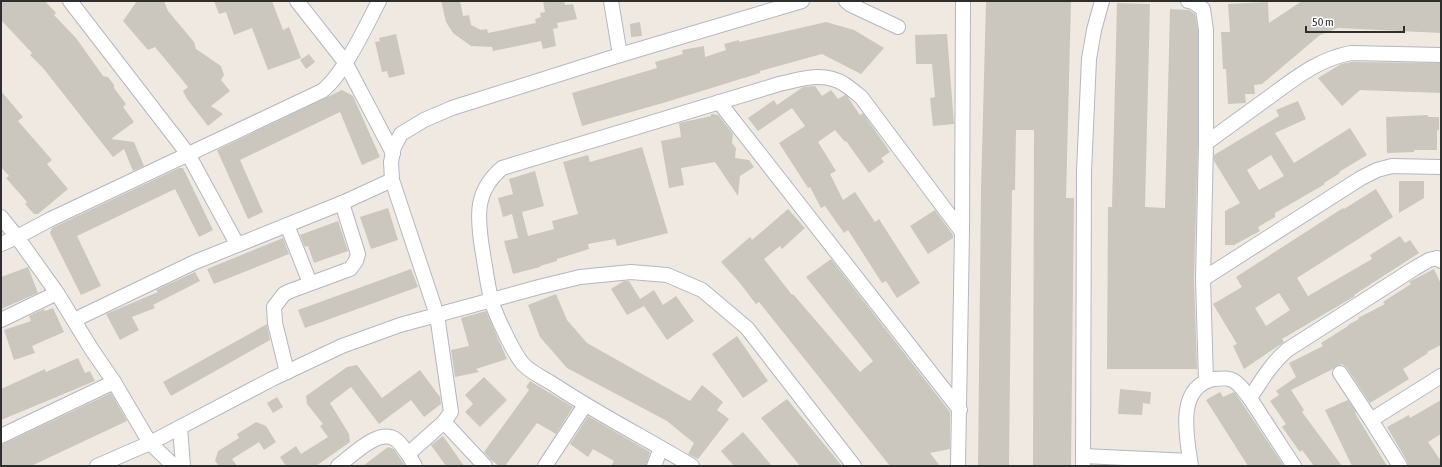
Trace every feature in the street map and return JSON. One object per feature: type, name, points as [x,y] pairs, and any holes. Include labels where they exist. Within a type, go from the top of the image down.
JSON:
[{"type":"street","points":[[70,1],[188,154],[237,244]]},
{"type":"street","points":[[297,1],[346,62],[393,153]]},
{"type":"street","points":[[1,244],[322,90],[334,78],[346,62],[379,1]]},
{"type":"street","points":[[611,1],[620,55]]},
{"type":"street","points":[[408,454],[451,415],[451,409],[437,315],[392,180],[391,162],[394,147],[401,134],[424,120],[452,108],[620,55],[802,1]]},
{"type":"street","points":[[846,1],[851,5],[898,27]]},
{"type":"street","points":[[958,466],[962,232],[963,1]]},
{"type":"street","points":[[1102,1],[1094,30],[1089,59],[1084,171],[1083,461],[1191,463],[1186,413],[1190,396],[1196,388],[1206,381],[1225,378],[1233,380],[1239,384],[1250,398],[1294,466]]},
{"type":"street","points":[[1188,1],[1193,2],[1203,9],[1205,18],[1206,143],[1203,279],[1206,381]]},
{"type":"street","points":[[1206,143],[1306,71],[1338,55],[1351,53],[1441,55]]},
{"type":"street","points":[[692,466],[585,405],[524,364],[506,335],[491,300],[482,246],[479,215],[480,202],[486,186],[498,171],[514,164],[719,102],[803,78],[822,76],[844,84],[862,98],[962,232]]},
{"type":"street","points":[[719,102],[960,410]]},
{"type":"street","points":[[1203,279],[1361,178],[1377,170],[1392,166],[1441,167]]},
{"type":"street","points":[[74,320],[195,262],[237,244],[342,204],[392,180]]},
{"type":"street","points":[[286,372],[275,323],[274,307],[284,294],[310,283],[343,273],[350,269],[356,261],[358,254],[342,204]]},
{"type":"street","points":[[1,217],[57,293],[114,382],[150,443],[174,466]]},
{"type":"street","points":[[287,225],[310,283]]},
{"type":"street","points":[[1250,398],[1264,375],[1287,350],[1415,268],[1429,260],[1437,258],[1441,261]]},
{"type":"street","points":[[101,465],[180,428],[286,372],[342,346],[400,324],[580,277],[632,272],[667,275],[702,290],[747,328],[854,466]]},
{"type":"street","points":[[1,320],[57,293]]},
{"type":"street","points":[[1340,373],[1400,466]]},
{"type":"street","points":[[1371,420],[1441,376]]},
{"type":"street","points":[[1,436],[114,382]]},
{"type":"street","points":[[545,466],[585,405]]},
{"type":"street","points":[[444,422],[485,466]]},
{"type":"street","points":[[180,428],[183,466]]},
{"type":"street","points":[[338,466],[374,438],[383,437],[390,437],[396,440],[408,454],[415,466]]},
{"type":"street","points":[[654,466],[661,448]]},
{"type":"building","points":[[1,1],[45,1],[56,13],[54,15],[76,38],[103,76],[108,77],[126,104],[123,107],[134,122],[111,139],[134,142],[144,166],[133,171],[124,149],[113,157],[43,68],[30,55],[32,53],[1,20]]},
{"type":"building","points":[[137,1],[164,1],[168,11],[194,42],[196,49],[221,66],[224,75],[221,80],[230,91],[211,106],[223,114],[208,126],[187,99],[183,91],[188,87],[155,47],[148,50],[123,21]]},
{"type":"building","points":[[214,1],[272,1],[283,30],[289,27],[301,58],[268,70],[252,28],[234,35],[226,12],[219,14]]},
{"type":"building","points":[[441,1],[460,1],[463,16],[469,15],[471,25],[481,30],[487,29],[488,33],[536,23],[535,19],[541,17],[540,13],[545,12],[543,1],[564,1],[565,5],[573,4],[577,19],[557,23],[558,28],[553,29],[556,46],[543,49],[541,41],[493,51],[492,47],[471,46],[453,33],[446,22]]},
{"type":"building","points":[[986,1],[1071,1],[1066,198],[1074,198],[1071,466],[1033,466],[1034,130],[1016,130],[1015,190],[1012,190],[1009,466],[978,466],[981,190]]},
{"type":"building","points":[[1302,1],[1441,2],[1441,33],[1338,28],[1320,35],[1262,84],[1254,85],[1255,94],[1245,94],[1246,103],[1228,104],[1226,69],[1223,69],[1221,32],[1230,32],[1228,4],[1268,2],[1269,23]]},
{"type":"building","points":[[1117,3],[1150,4],[1145,207],[1165,208],[1170,9],[1189,10],[1195,14],[1198,31],[1198,143],[1194,279],[1197,369],[1107,369],[1108,207],[1112,207]]},
{"type":"building","points":[[640,22],[642,36],[631,37],[630,24]]},
{"type":"building","points":[[826,22],[854,30],[884,48],[861,74],[822,54],[760,71],[760,73],[663,103],[582,126],[572,93],[657,68],[655,62],[683,54],[682,50],[704,46],[705,57],[726,50],[724,44],[739,40],[739,42]]},
{"type":"building","points":[[396,34],[405,74],[389,78],[387,71],[382,72],[375,42],[380,41],[379,38]]},
{"type":"building","points":[[947,34],[954,124],[933,126],[930,98],[935,97],[932,64],[916,64],[915,35]]},
{"type":"building","points":[[309,54],[315,62],[306,69],[300,60]]},
{"type":"building","points":[[1352,62],[1441,63],[1441,93],[1360,90],[1342,106],[1318,78],[1341,64]]},
{"type":"building","points":[[815,86],[822,96],[831,90],[838,99],[845,95],[847,96],[860,115],[863,113],[890,152],[881,158],[884,162],[869,173],[846,141],[845,142],[835,130],[818,142],[836,171],[830,174],[843,200],[855,192],[875,222],[879,219],[920,283],[897,298],[886,281],[882,283],[848,230],[844,233],[825,206],[821,208],[810,187],[808,188],[779,143],[805,126],[792,108],[758,131],[748,118],[774,100],[777,105],[803,87]]},
{"type":"building","points":[[342,90],[353,96],[380,157],[362,165],[340,112],[240,160],[263,212],[248,219],[217,150]]},
{"type":"building","points":[[1,91],[23,117],[18,121],[52,160],[47,164],[68,189],[38,214],[34,214],[25,204],[27,202],[6,178],[9,176],[1,167]]},
{"type":"building","points":[[1298,101],[1306,119],[1275,133],[1294,163],[1350,128],[1367,155],[1339,172],[1340,173],[1324,183],[1325,184],[1275,213],[1275,217],[1258,227],[1260,231],[1234,245],[1225,245],[1225,211],[1240,203],[1214,161],[1214,155],[1279,116],[1276,110]],"holes":[[[1271,155],[1284,176],[1259,190],[1247,170]]]},
{"type":"building","points":[[711,114],[718,115],[733,134],[732,143],[736,148],[735,158],[749,160],[754,167],[740,176],[738,196],[715,162],[681,168],[684,185],[669,188],[661,141],[681,137],[679,123],[711,116]]},
{"type":"building","points":[[1428,115],[1428,117],[1439,117],[1439,130],[1437,130],[1437,150],[1414,150],[1414,152],[1387,153],[1386,117]]},
{"type":"building","points":[[642,147],[668,233],[617,246],[615,239],[588,244],[589,249],[557,259],[557,261],[540,267],[513,274],[504,241],[518,238],[512,214],[503,217],[498,198],[513,194],[509,179],[535,171],[544,206],[522,212],[528,236],[554,229],[552,221],[578,214],[563,162],[588,155],[590,162]]},
{"type":"building","points":[[179,168],[183,168],[213,230],[199,237],[175,189],[77,236],[101,286],[81,295],[50,233],[52,228]]},
{"type":"building","points":[[1399,181],[1424,181],[1424,198],[1399,213]]},
{"type":"building","points":[[1376,189],[1393,217],[1297,278],[1308,296],[1372,259],[1370,255],[1400,236],[1405,243],[1410,240],[1419,253],[1354,295],[1355,296],[1282,339],[1284,342],[1244,369],[1233,346],[1237,344],[1213,304],[1242,287],[1236,277],[1343,208],[1344,209]],"holes":[[[1279,293],[1290,310],[1266,326],[1255,308]]]},
{"type":"building","points":[[388,208],[398,240],[371,249],[360,217]]},
{"type":"building","points":[[788,209],[805,228],[782,249],[780,246],[764,259],[792,295],[793,294],[860,372],[873,361],[806,277],[831,259],[950,412],[950,449],[930,453],[940,466],[890,466],[759,302],[756,304],[721,262],[750,237],[752,240]]},
{"type":"building","points":[[935,210],[953,235],[953,238],[928,254],[910,226]]},
{"type":"building","points":[[338,221],[348,251],[314,263],[308,246],[305,247],[300,235]]},
{"type":"building","points":[[283,238],[289,254],[214,284],[207,269]]},
{"type":"building","points":[[28,267],[38,293],[1,309],[1,277]]},
{"type":"building","points":[[411,269],[418,287],[305,328],[298,310]]},
{"type":"building","points":[[1434,269],[1441,284],[1441,345],[1427,352],[1428,353],[1403,369],[1409,379],[1370,403],[1347,368],[1342,364],[1291,390],[1304,410],[1302,412],[1342,466],[1314,466],[1302,450],[1300,452],[1282,427],[1286,424],[1270,401],[1279,395],[1276,391],[1296,377],[1289,363],[1323,346],[1321,343],[1359,319],[1358,318],[1385,304],[1383,302],[1411,284],[1409,282]]},
{"type":"building","points":[[195,272],[200,281],[153,305],[155,308],[132,317],[139,330],[120,340],[106,314],[158,292],[156,290]]},
{"type":"building","points":[[624,281],[629,281],[640,299],[654,290],[663,305],[676,296],[694,321],[667,340],[644,306],[627,315],[611,289]]},
{"type":"building","points":[[556,294],[567,320],[587,343],[690,401],[702,385],[723,402],[717,410],[729,419],[698,459],[688,454],[694,443],[667,421],[567,368],[540,337],[528,305]]},
{"type":"building","points":[[53,308],[64,332],[32,346],[35,353],[14,360],[4,330],[31,321],[29,316],[44,309],[45,311]]},
{"type":"building","points":[[486,311],[507,359],[476,369],[479,372],[455,377],[451,350],[469,346],[461,318]]},
{"type":"building","points":[[267,324],[270,340],[171,396],[163,382]]},
{"type":"building","points":[[737,336],[768,381],[743,398],[712,354]]},
{"type":"building","points":[[78,358],[85,373],[90,371],[95,381],[1,420],[1,389],[45,369],[46,372]]},
{"type":"building","points":[[357,365],[382,398],[420,370],[440,397],[441,404],[424,417],[411,400],[379,424],[351,387],[330,403],[349,434],[350,442],[316,466],[286,466],[280,457],[296,446],[301,454],[328,437],[320,426],[323,424],[307,404],[306,396],[347,367]]},
{"type":"building","points":[[484,377],[507,400],[480,427],[465,412],[473,404],[465,395]]},
{"type":"building","points":[[530,381],[573,407],[556,434],[537,423],[505,466],[499,466],[484,452],[529,390],[526,387]]},
{"type":"building","points":[[1120,389],[1151,392],[1150,404],[1143,403],[1142,415],[1118,414]]},
{"type":"building","points":[[1220,392],[1223,397],[1234,392],[1236,394],[1284,466],[1248,466],[1206,400]]},
{"type":"building","points":[[111,393],[127,421],[31,466],[1,466],[1,445]]},
{"type":"building","points":[[277,397],[283,407],[273,413],[267,403]]},
{"type":"building","points":[[787,399],[842,466],[800,466],[761,418]]},
{"type":"building","points":[[1348,400],[1387,466],[1352,466],[1325,410]]},
{"type":"building","points":[[1441,400],[1441,434],[1428,442],[1441,461],[1441,466],[1408,466],[1407,461],[1387,427],[1409,415],[1410,418]]},
{"type":"building","points":[[588,416],[650,452],[646,466],[611,466],[614,461],[593,449],[588,457],[570,444]]},
{"type":"building","points":[[256,422],[266,426],[276,442],[264,450],[259,442],[232,459],[237,466],[219,466],[215,461],[218,451],[239,438],[237,434]]},
{"type":"building","points":[[743,432],[772,466],[734,466],[721,451]]},
{"type":"building","points":[[443,436],[464,466],[446,466],[431,445]]},
{"type":"building","points":[[388,447],[394,449],[405,466],[363,466]]}]
